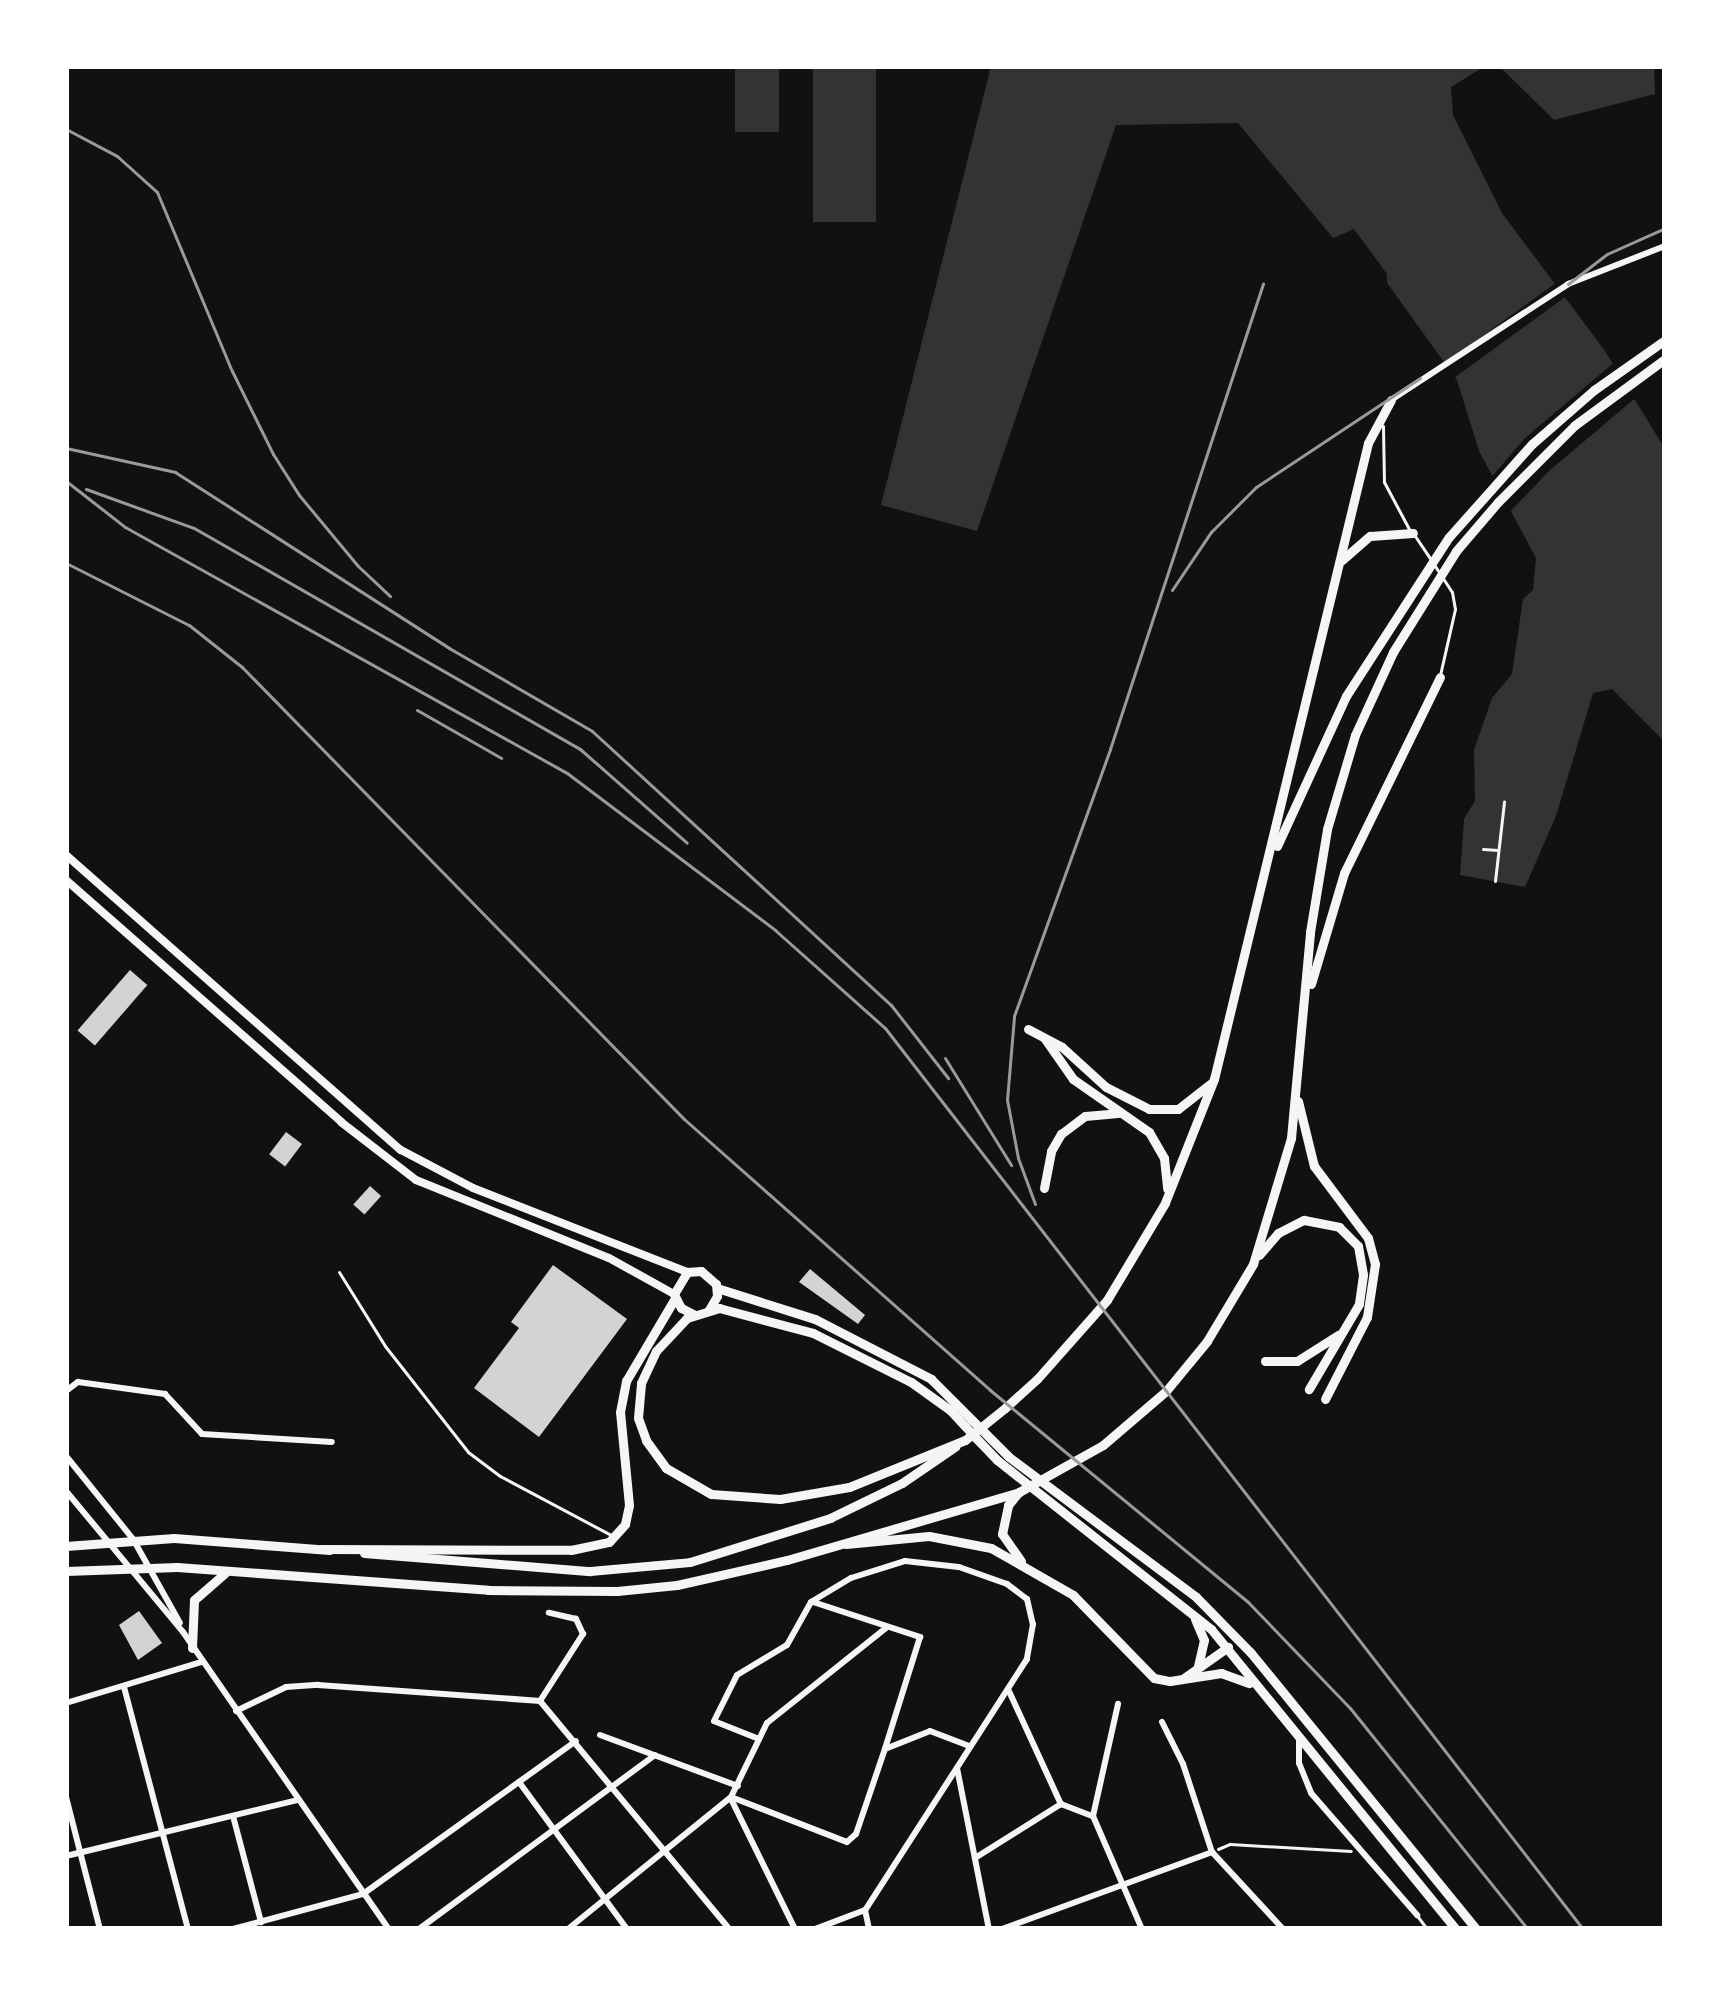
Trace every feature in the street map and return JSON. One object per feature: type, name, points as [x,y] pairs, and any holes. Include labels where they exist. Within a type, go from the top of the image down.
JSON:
[{"type":"main road","points":[[1266,872],[1346,696],[1449,537],[1532,444],[1594,390],[1665,340]]},
{"type":"main road","points":[[1251,1269],[1283,1176],[1297,1094],[1311,919],[1327,830],[1355,735],[1393,652],[1456,551],[1575,424],[1665,359]]},
{"type":"main road","points":[[66,1546],[133,1539],[590,1571],[690,1562],[768,1541],[848,1510],[902,1483],[961,1443],[1050,1366],[1129,1268],[1165,1203],[1214,1079],[1368,443],[1391,400]]},
{"type":"main road","points":[[1337,570],[1352,548],[1370,536],[1413,533]]},
{"type":"main road","points":[[1305,1006],[1337,891],[1440,676]]},
{"type":"main road","points":[[66,856],[401,1150],[472,1188],[687,1272],[707,1274],[717,1288],[815,1319],[931,1379],[1010,1457],[1179,1583],[1229,1628],[1476,1929]]},
{"type":"main road","points":[[66,880],[341,1122],[416,1180],[609,1258],[674,1296],[693,1314]]},
{"type":"main road","points":[[1028,1029],[1106,1088],[1149,1109],[1186,1105],[1214,1079]]},
{"type":"main road","points":[[1045,1039],[1073,1079],[1143,1125],[1160,1149],[1167,1172],[1165,1203]]},
{"type":"main road","points":[[1297,1094],[1314,1166],[1368,1238],[1374,1257],[1367,1317],[1325,1400]]},
{"type":"main road","points":[[1044,1187],[1051,1151],[1061,1133],[1094,1113],[1121,1113]]},
{"type":"main road","points":[[66,1571],[150,1567],[599,1592],[676,1585],[846,1544],[1019,1492],[1087,1456],[1166,1391],[1207,1341],[1271,1239],[1293,1223],[1322,1221],[1348,1232],[1360,1256],[1363,1286],[1347,1328],[1309,1389]]},
{"type":"main road","points":[[322,1549],[571,1550],[594,1548],[615,1538],[629,1505],[620,1412],[626,1381],[687,1272]]},
{"type":"main road","points":[[709,1310],[717,1288]]},
{"type":"main road","points":[[961,1443],[849,1487],[741,1500],[697,1489],[658,1459],[638,1418],[650,1360],[671,1331],[693,1314],[709,1310],[737,1311],[798,1327],[911,1382],[950,1410],[998,1460],[1190,1609],[1228,1648],[1456,1929]]},
{"type":"main road","points":[[1265,1361],[1306,1358],[1347,1328]]},
{"type":"main road","points":[[1019,1492],[1004,1512],[1005,1544],[1021,1561],[1083,1603],[1144,1672],[1165,1681],[1200,1671],[1228,1648],[1229,1628]]},
{"type":"main road","points":[[846,1544],[936,1536],[1021,1561]]},
{"type":"main road","points":[[192,1648],[194,1600],[214,1578],[236,1571]]},
{"type":"main road","points":[[1190,1609],[1204,1640],[1200,1671]]},
{"type":"main road","points":[[1228,1648],[1251,1653]]},
{"type":"main road","points":[[1200,1671],[1232,1675],[1260,1691]]},
{"type":"street","points":[[1391,400],[1568,284],[1665,246]]},
{"type":"street","points":[[66,1391],[78,1382],[165,1394],[202,1435],[332,1442]]},
{"type":"street","points":[[66,1456],[133,1539],[201,1662],[388,1929]]},
{"type":"street","points":[[66,1491],[183,1632]]},
{"type":"street","points":[[759,1739],[714,1721],[737,1675],[787,1645],[811,1601],[851,1577],[905,1561],[959,1567],[1007,1584],[1027,1599],[1033,1624],[1027,1658],[1008,1688],[865,1910],[815,1929]]},
{"type":"street","points":[[730,1798],[847,1842],[856,1834],[920,1640],[811,1601]]},
{"type":"street","points":[[540,1701],[583,1634],[576,1619],[549,1612]]},
{"type":"street","points":[[568,1929],[730,1798],[767,1723],[886,1628]]},
{"type":"street","points":[[66,1703],[201,1662]]},
{"type":"street","points":[[236,1711],[286,1687],[317,1685],[540,1701],[729,1929]]},
{"type":"street","points":[[124,1687],[188,1929]]},
{"type":"street","points":[[1008,1688],[1061,1804],[1093,1816]]},
{"type":"street","points":[[1118,1703],[1093,1816],[1142,1929]]},
{"type":"street","points":[[1162,1722],[1183,1764],[1212,1852],[1280,1927]]},
{"type":"street","points":[[885,1750],[930,1731],[969,1746]]},
{"type":"street","points":[[600,1735],[738,1786]]},
{"type":"street","points":[[1299,1740],[1299,1763],[1311,1793],[1417,1916]]},
{"type":"street","points":[[233,1929],[363,1894],[576,1741]]},
{"type":"street","points":[[419,1929],[655,1756]]},
{"type":"street","points":[[957,1767],[989,1929]]},
{"type":"street","points":[[519,1782],[627,1929]]},
{"type":"street","points":[[66,1797],[100,1929]]},
{"type":"street","points":[[730,1798],[795,1929]]},
{"type":"street","points":[[66,1856],[298,1800]]},
{"type":"street","points":[[975,1858],[1061,1804]]},
{"type":"street","points":[[233,1816],[261,1922]]},
{"type":"street","points":[[1002,1929],[1212,1852]]},
{"type":"street","points":[[865,1910],[869,1929]]},
{"type":"street","points":[[1263,1929],[1280,1927]]},
{"type":"lane","points":[[1391,400],[1381,430],[1382,472],[1390,501],[1455,600],[1453,631],[1440,676]]},
{"type":"lane","points":[[339,1272],[385,1346],[467,1452],[500,1476],[615,1538]]},
{"type":"lane","points":[[1417,1916],[1427,1929]]},
{"type":"path","points":[[1495,881],[1504,802]]},
{"type":"path","points":[[1484,849],[1499,850]]},
{"type":"path","points":[[1212,1852],[1229,1844],[1340,1853],[1358,1849]]},
{"type":"shaded area","points":[[735,66],[779,66],[779,132],[735,132]]},
{"type":"shaded area","points":[[813,66],[876,66],[876,222],[813,222]]},
{"type":"shaded area","points":[[991,66],[1485,66],[1451,87],[1453,115],[1502,213],[1605,351],[1665,449],[1665,742],[1612,689],[1593,693],[1556,816],[1525,887],[1460,875],[1464,819],[1475,801],[1474,750],[1492,698],[1512,674],[1523,599],[1533,590],[1536,558],[1479,451],[1457,380],[1387,283],[1387,274],[1354,229],[1333,238],[1238,123],[1116,125],[977,531],[881,505]]},
{"type":"shaded area","points":[[1499,66],[1654,66],[1655,94],[1554,120]]},
{"type":"pier","points":[[1557,282],[1567,296],[1447,383],[1437,369]]},
{"type":"pier","points":[[1617,360],[1639,395],[1550,470],[1507,515],[1489,480],[1525,438]]},
{"type":"building","points":[[130,970],[147,985],[95,1045],[78,1030]]},
{"type":"building","points":[[286,1132],[302,1144],[285,1166],[269,1154]]},
{"type":"building","points":[[370,1186],[381,1196],[364,1215],[353,1205]]},
{"type":"building","points":[[553,1265],[627,1319],[539,1437],[474,1388],[519,1328],[511,1322]]},
{"type":"building","points":[[810,1269],[865,1315],[858,1324],[799,1282]]},
{"type":"building","points":[[139,1611],[162,1643],[138,1660],[119,1625]]},
{"type":"railway","points":[[66,129],[117,156],[157,192],[232,371],[273,454],[299,495],[358,566],[390,596]]},
{"type":"railway","points":[[1568,284],[1607,254],[1665,228]]},
{"type":"railway","points":[[1035,1204],[1018,1158],[1007,1100],[1014,1016],[1110,749],[1263,284]]},
{"type":"railway","points":[[1172,590],[1211,532],[1256,487],[1420,378]]},
{"type":"railway","points":[[66,448],[175,472],[449,648],[592,731],[891,1005],[948,1078]]},
{"type":"railway","points":[[66,481],[125,527],[567,773],[775,930],[885,1028],[1583,1929]]},
{"type":"railway","points":[[86,489],[194,528],[580,749],[687,843]]},
{"type":"railway","points":[[66,563],[189,625],[242,667],[684,1119],[990,1390],[1248,1602],[1350,1708],[1528,1929]]},
{"type":"railway","points":[[417,710],[501,758]]},
{"type":"railway","points":[[945,1058],[1011,1165]]}]
